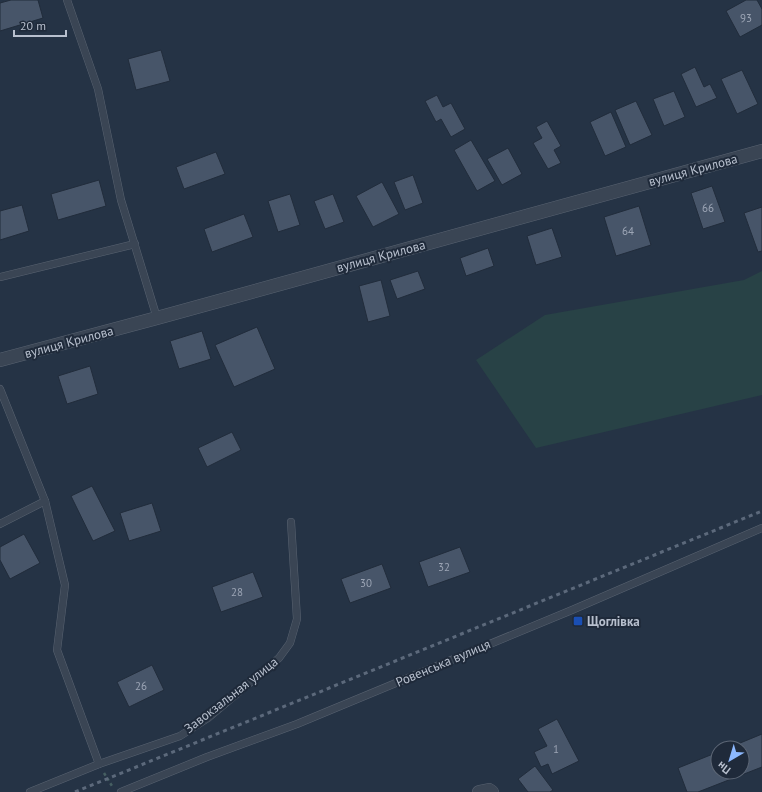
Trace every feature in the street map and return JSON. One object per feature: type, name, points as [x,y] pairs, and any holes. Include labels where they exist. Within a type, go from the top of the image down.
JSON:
[{"type":"street","name":"вулиця Крилова","points":[[0,360],[762,151]]},
{"type":"lane","points":[[67,0],[98,89],[121,200],[157,318]]},
{"type":"lane","points":[[0,277],[135,244]]},
{"type":"lane","points":[[0,389],[45,501],[66,585],[57,650],[99,764]]},
{"type":"lane","points":[[0,524],[45,501]]},
{"type":"lane","name":"Завокзальная улица","points":[[30,792],[99,764],[180,736],[208,718],[279,658],[290,643],[297,619],[292,522]]},
{"type":"lane","name":"Ровенська вулиця","points":[[121,792],[207,757],[297,724],[572,610],[762,528]]},
{"type":"path","points":[[99,764],[115,792]]},
{"type":"green space","points":[[762,271],[762,395],[536,448],[476,360],[545,315],[744,280]]},
{"type":"building","points":[[11,0],[38,0],[43,18],[0,31],[0,3]]},
{"type":"building","points":[[746,0],[757,0],[762,9],[762,25],[740,37],[726,11]]},
{"type":"building","points":[[161,50],[170,81],[136,90],[128,59]]},
{"type":"building","points":[[695,67],[704,87],[710,84],[717,98],[696,107],[681,74]]},
{"type":"building","points":[[742,70],[758,104],[737,114],[721,79]]},
{"type":"building","points":[[674,91],[685,117],[664,126],[653,99]]},
{"type":"building","points":[[437,95],[443,107],[451,103],[465,129],[451,137],[441,119],[436,122],[425,101]]},
{"type":"building","points":[[636,101],[652,135],[630,145],[615,110]]},
{"type":"building","points":[[611,112],[626,147],[605,156],[590,122]]},
{"type":"building","points":[[547,121],[561,146],[554,150],[561,163],[548,169],[533,143],[542,138],[536,127]]},
{"type":"building","points":[[471,140],[495,181],[477,191],[454,150]]},
{"type":"building","points":[[508,148],[522,174],[502,185],[487,159]]},
{"type":"building","points":[[216,152],[225,174],[184,189],[176,167]]},
{"type":"building","points":[[413,175],[423,203],[405,210],[394,182]]},
{"type":"building","points":[[99,180],[106,206],[58,220],[51,194]]},
{"type":"building","points":[[382,182],[399,214],[373,227],[356,196]]},
{"type":"building","points":[[712,186],[725,222],[703,229],[691,193]]},
{"type":"building","points":[[290,194],[300,225],[278,232],[268,201]]},
{"type":"building","points":[[333,194],[344,222],[325,229],[314,201]]},
{"type":"building","points":[[22,205],[29,231],[0,240],[0,211]]},
{"type":"building","points":[[639,206],[651,245],[616,256],[604,217]]},
{"type":"building","points":[[762,207],[762,251],[758,252],[744,213]]},
{"type":"building","points":[[244,214],[253,237],[212,252],[204,229]]},
{"type":"building","points":[[552,228],[562,257],[536,265],[527,236]]},
{"type":"building","points":[[488,248],[494,266],[466,276],[460,258]]},
{"type":"building","points":[[418,271],[425,289],[397,299],[390,280]]},
{"type":"building","points":[[381,280],[390,316],[368,322],[359,286]]},
{"type":"building","points":[[257,327],[275,369],[234,387],[215,345]]},
{"type":"building","points":[[202,331],[211,359],[179,369],[170,341]]},
{"type":"building","points":[[90,366],[98,394],[67,404],[58,376]]},
{"type":"building","points":[[232,432],[241,450],[207,467],[198,448]]},
{"type":"building","points":[[92,486],[115,531],[93,541],[71,496]]},
{"type":"building","points":[[152,503],[161,531],[129,541],[120,513]]},
{"type":"building","points":[[24,534],[40,563],[10,579],[0,560],[0,547]]},
{"type":"building","points":[[460,547],[470,572],[428,587],[419,562]]},
{"type":"building","points":[[382,564],[391,588],[350,603],[341,579]]},
{"type":"building","points":[[253,572],[263,597],[221,612],[212,587]]},
{"type":"building","points":[[152,665],[164,690],[129,707],[117,682]]},
{"type":"building","points":[[557,719],[579,761],[552,774],[548,764],[541,767],[534,752],[547,746],[538,729]]},
{"type":"building","points":[[762,734],[762,767],[750,772],[750,740],[747,740]]},
{"type":"building","points":[[710,755],[710,780],[729,780],[698,792],[687,792],[678,768]]},
{"type":"building","points":[[535,766],[553,790],[550,792],[528,792],[518,779]]},
{"type":"railway","points":[[75,792],[762,511]]},
{"type":"place","name":"Щоглівка","points":[[578,621]]}]
